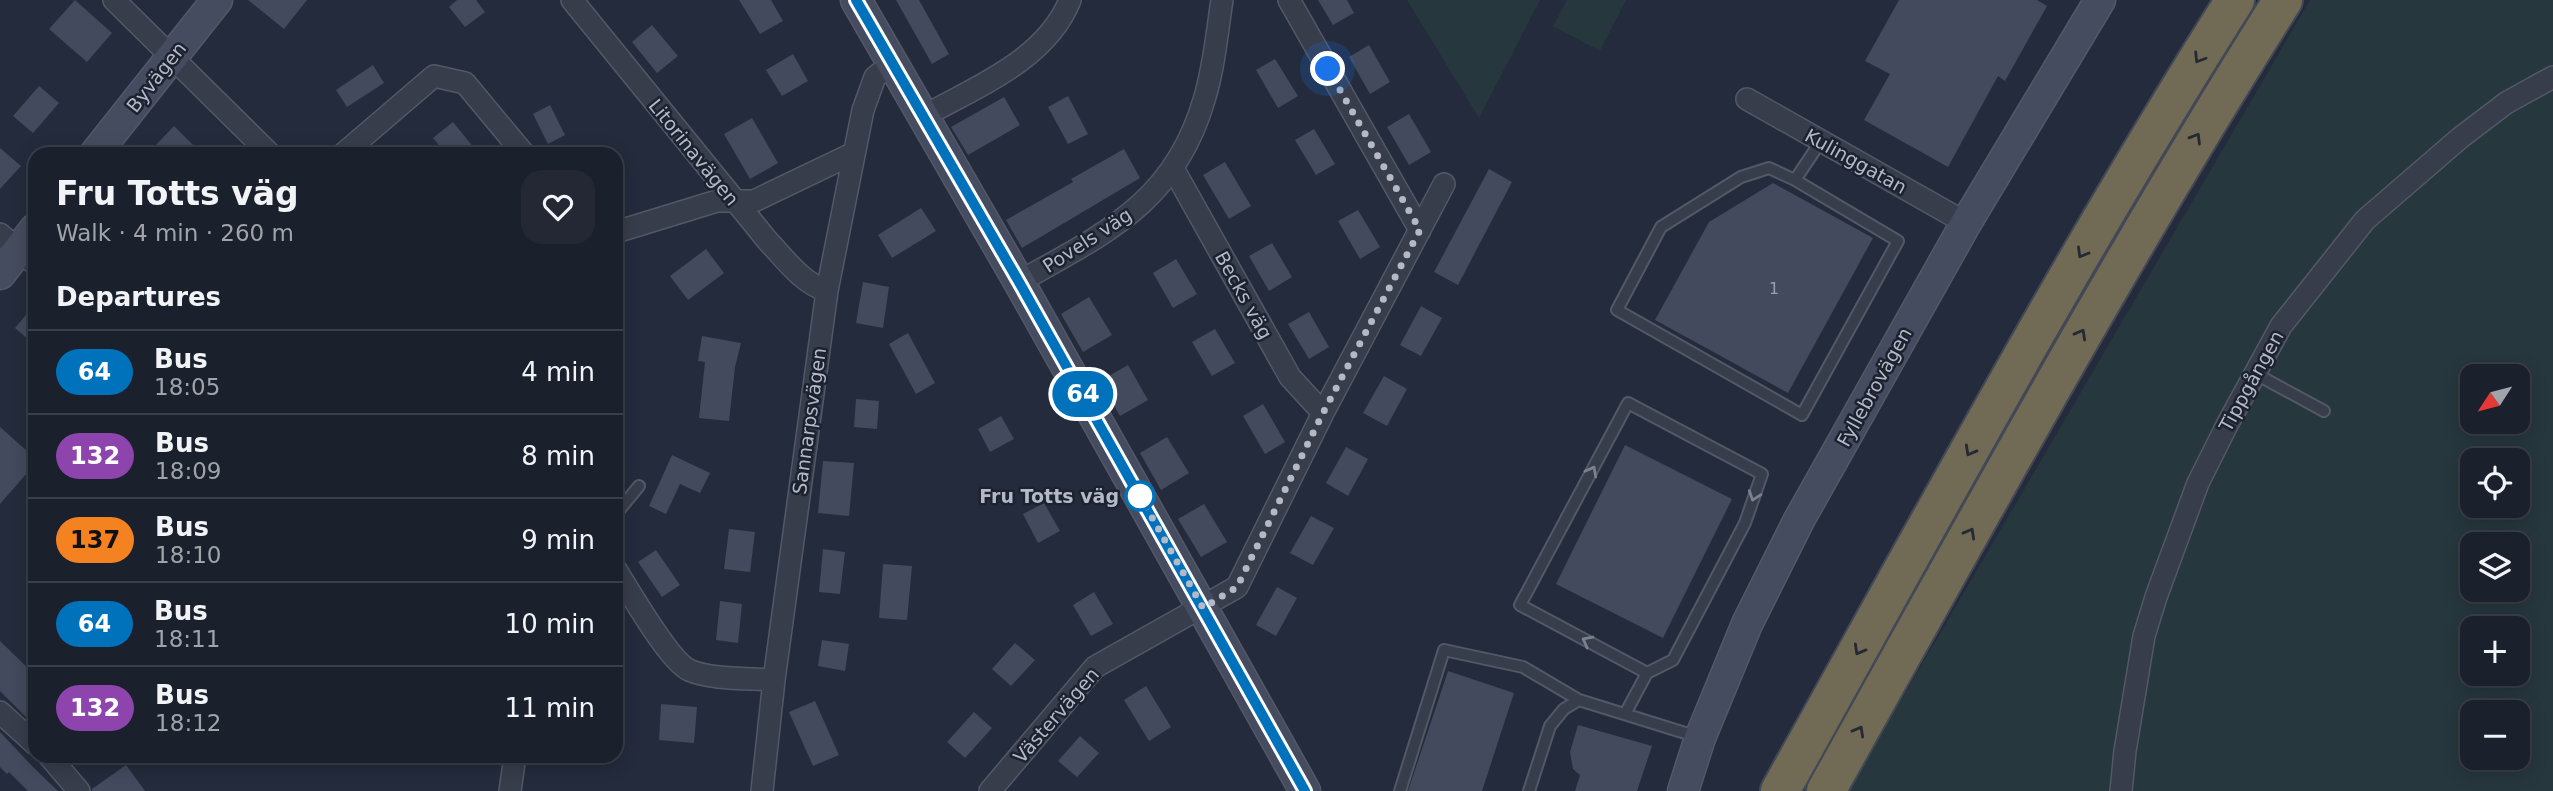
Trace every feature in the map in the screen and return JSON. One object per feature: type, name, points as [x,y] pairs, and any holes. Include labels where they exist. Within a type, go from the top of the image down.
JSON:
[{"type":"highway","points":[[1780,791],[2053,303],[2163,114],[2235,0]]},
{"type":"highway","points":[[1826,791],[2088,322],[2198,134],[2283,0]]},
{"type":"street","points":[[114,0],[263,147]]},
{"type":"street","name":"Byvägen","points":[[101,147],[217,0]]},
{"type":"street","name":"Litorinavägen","points":[[572,0],[767,240],[803,278],[814,287],[827,291]]},
{"type":"street","points":[[856,0],[1019,282],[1305,791]]},
{"type":"street","points":[[924,116],[1011,68],[1029,54],[1050,34],[1070,0]]},
{"type":"street","name":"Povels väg","points":[[1019,282],[1118,224],[1149,198],[1174,170],[1193,132],[1205,99],[1222,0]]},
{"type":"street","points":[[1289,0],[1420,230]]},
{"type":"street","name":"Fyllebrovägen","points":[[1683,791],[1700,738],[1746,624],[1799,520],[1966,223],[2100,0]]},
{"type":"street","name":"Sannarpsvägen","points":[[762,791],[774,680],[827,291],[872,84],[879,73],[892,64]]},
{"type":"street","points":[[351,147],[434,76],[464,83],[518,147]]},
{"type":"street","name":"Tippgången","points":[[2121,791],[2144,636],[2152,610],[2197,483],[2281,326],[2365,220],[2478,124],[2506,103],[2553,77]]},
{"type":"street","name":"Kulinggatan","points":[[1746,99],[1966,223]]},
{"type":"street","points":[[623,230],[717,201],[754,201],[855,153]]},
{"type":"street","name":"Becks väg","points":[[1174,170],[1290,377],[1323,413]]},
{"type":"street","points":[[1203,608],[1237,587],[1323,413],[1444,184]]},
{"type":"street","points":[[0,274],[22,244]]},
{"type":"street","points":[[623,581],[671,653],[685,668],[698,673],[774,680]]},
{"type":"street","name":"Västervägen","points":[[990,791],[1095,667],[1203,608]]},
{"type":"street","points":[[0,712],[28,738]]},
{"type":"street","points":[[55,763],[79,791]]},
{"type":"street","points":[[510,791],[514,763]]},
{"type":"lane","points":[[1796,180],[1821,141]]},
{"type":"lane","points":[[1769,168],[1796,180],[1898,241],[1802,415],[1617,310],[1661,227],[1741,177],[1769,168]]},
{"type":"lane","points":[[2254,373],[2325,411]]},
{"type":"lane","points":[[1625,714],[1647,673],[1673,660],[1745,523],[1762,474],[1628,403],[1520,605],[1647,673]]},
{"type":"lane","points":[[623,505],[639,486]]},
{"type":"lane","points":[[1400,791],[1444,650],[1523,667],[1579,700],[1700,738]]},
{"type":"lane","points":[[1529,791],[1550,726],[1564,709],[1579,700]]},
{"type":"shaded area","points":[[1407,0],[1540,0],[1479,118]]},
{"type":"shaded area","points":[[1567,0],[1626,0],[1600,51],[1553,26]]},
{"type":"shaded area","points":[[2310,0],[2553,0],[2553,791],[1848,791]]},
{"type":"building","points":[[75,0],[112,33],[87,62],[49,29]]},
{"type":"building","points":[[248,0],[307,0],[284,29]]},
{"type":"building","points":[[457,0],[476,0],[485,12],[465,27],[449,7]]},
{"type":"building","points":[[739,0],[771,0],[783,21],[760,34]]},
{"type":"building","points":[[896,0],[919,0],[949,54],[932,64]]},
{"type":"building","points":[[1318,0],[1347,0],[1354,13],[1333,25]]},
{"type":"building","points":[[1899,0],[2037,0],[2047,6],[2005,81],[1998,76],[1948,167],[1864,120],[1890,74],[1865,61]]},
{"type":"building","points":[[652,25],[678,56],[657,73],[632,42]]},
{"type":"building","points":[[1369,45],[1390,82],[1370,94],[1349,57]]},
{"type":"building","points":[[793,54],[808,81],[782,96],[766,70]]},
{"type":"building","points":[[1275,59],[1298,96],[1278,108],[1256,70]]},
{"type":"building","points":[[373,65],[384,83],[347,107],[336,90]]},
{"type":"building","points":[[39,86],[59,103],[33,133],[13,116]]},
{"type":"building","points":[[1068,96],[1088,134],[1068,144],[1048,107]]},
{"type":"building","points":[[1004,97],[1020,125],[968,155],[951,127]]},
{"type":"building","points":[[550,105],[565,135],[548,144],[533,114]]},
{"type":"building","points":[[1409,114],[1431,152],[1409,165],[1387,127]]},
{"type":"building","points":[[752,118],[778,163],[750,179],[724,134]]},
{"type":"building","points":[[453,122],[473,147],[440,147],[433,138]]},
{"type":"building","points":[[174,126],[195,147],[158,147],[156,145]]},
{"type":"building","points":[[1314,129],[1335,164],[1316,175],[1295,140]]},
{"type":"building","points":[[0,148],[21,166],[0,189]]},
{"type":"building","points":[[1124,149],[1140,178],[1022,248],[1006,220]]},
{"type":"building","points":[[1225,162],[1251,206],[1229,219],[1203,175]]},
{"type":"building","points":[[1489,169],[1512,182],[1458,285],[1434,272]]},
{"type":"building","points":[[1773,183],[1873,238],[1788,393],[1655,320],[1709,222]]},
{"type":"building","points":[[921,208],[936,231],[892,258],[878,235]]},
{"type":"building","points":[[1358,210],[1380,247],[1360,259],[1338,221]]},
{"type":"building","points":[[1272,243],[1292,277],[1269,291],[1249,256]]},
{"type":"building","points":[[706,249],[724,273],[688,300],[670,276]]},
{"type":"building","points":[[1176,259],[1197,294],[1173,308],[1153,273]]},
{"type":"building","points":[[863,282],[889,287],[883,328],[856,323]]},
{"type":"building","points":[[1089,297],[1112,335],[1083,352],[1061,314]]},
{"type":"building","points":[[1421,306],[1442,318],[1421,356],[1400,345]]},
{"type":"building","points":[[28,312],[28,339],[15,328]]},
{"type":"building","points":[[1309,312],[1329,347],[1309,359],[1288,324]]},
{"type":"building","points":[[1215,329],[1235,363],[1212,376],[1192,342]]},
{"type":"building","points":[[908,333],[935,383],[916,394],[889,344]]},
{"type":"building","points":[[702,336],[741,343],[735,367],[729,421],[699,418],[705,362],[698,361]]},
{"type":"building","points":[[1128,365],[1148,400],[1120,416],[1100,381]]},
{"type":"building","points":[[1384,376],[1407,389],[1387,426],[1363,413]]},
{"type":"building","points":[[856,399],[879,401],[877,429],[854,427]]},
{"type":"building","points":[[1263,404],[1285,442],[1265,454],[1243,416]]},
{"type":"building","points":[[1001,416],[1014,439],[990,452],[978,429]]},
{"type":"building","points":[[0,427],[28,452],[28,472],[0,504]]},
{"type":"building","points":[[1167,437],[1189,473],[1161,490],[1140,453]]},
{"type":"building","points":[[1625,445],[1732,499],[1663,638],[1556,584]]},
{"type":"building","points":[[1346,447],[1368,459],[1348,496],[1326,483]]},
{"type":"building","points":[[672,455],[710,473],[700,493],[680,484],[666,514],[649,506]]},
{"type":"building","points":[[823,461],[854,463],[849,516],[818,513]]},
{"type":"building","points":[[1044,503],[1060,531],[1038,543],[1023,514]]},
{"type":"building","points":[[1204,504],[1227,542],[1201,557],[1178,519]]},
{"type":"building","points":[[1311,516],[1334,528],[1313,565],[1290,553]]},
{"type":"building","points":[[729,529],[755,532],[750,572],[724,569]]},
{"type":"building","points":[[823,549],[845,552],[840,594],[819,592]]},
{"type":"building","points":[[656,550],[680,585],[662,597],[638,562]]},
{"type":"building","points":[[883,564],[912,566],[907,620],[879,618]]},
{"type":"building","points":[[1277,587],[1297,598],[1276,636],[1256,625]]},
{"type":"building","points":[[1094,592],[1113,624],[1091,636],[1073,605]]},
{"type":"building","points":[[720,601],[742,604],[738,643],[716,640]]},
{"type":"building","points":[[822,640],[849,644],[845,671],[818,666]]},
{"type":"building","points":[[0,641],[28,668],[28,719],[0,691]]},
{"type":"building","points":[[1015,643],[1035,660],[1011,686],[992,669]]},
{"type":"building","points":[[1448,671],[1514,693],[1482,791],[1408,791]]},
{"type":"building","points":[[1146,686],[1171,727],[1149,741],[1124,700]]},
{"type":"building","points":[[815,701],[839,755],[813,766],[789,712]]},
{"type":"building","points":[[661,704],[697,707],[694,743],[659,740]]},
{"type":"building","points":[[974,712],[992,728],[965,758],[947,742]]},
{"type":"building","points":[[1578,725],[1652,746],[1637,791],[1575,791],[1580,775],[1573,769],[1570,752]]},
{"type":"building","points":[[0,732],[58,791],[28,791],[0,767]]},
{"type":"building","points":[[1080,736],[1099,753],[1077,777],[1058,761]]},
{"type":"building","points":[[126,765],[145,791],[92,791],[92,789]]},
{"type":"bus line","name":"64","points":[[856,0],[1019,282],[1305,791]]},
{"type":"place","name":"Fru Totts väg","points":[[1140,496]]},
{"type":"route","points":[[1140,496],[1203,608],[1237,587],[1323,413],[1420,230],[1328,69]]}]
